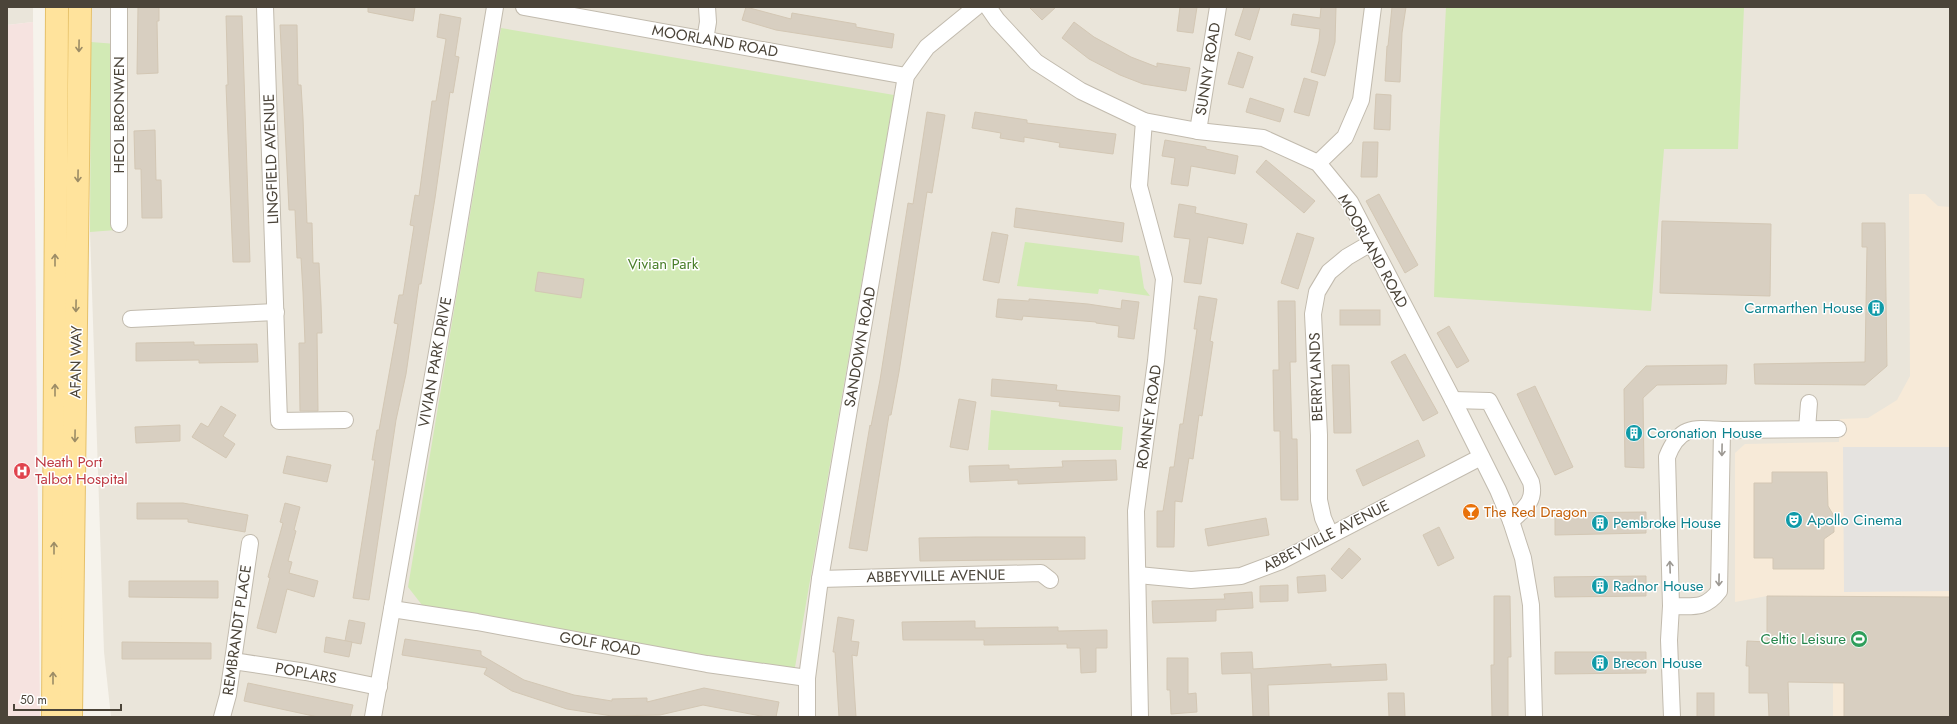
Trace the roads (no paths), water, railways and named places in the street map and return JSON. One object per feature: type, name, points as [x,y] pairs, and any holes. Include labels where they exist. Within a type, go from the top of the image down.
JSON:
[{"type":"main road","name":"AFAN WAY","points":[[53,717],[56,7]]},
{"type":"main road","name":"AFAN WAY","points":[[71,717],[80,7]]},
{"type":"street","name":"HEOL BRONWEN","points":[[119,7],[119,224]]},
{"type":"street","name":"LINGFIELD AVENUE","points":[[265,7],[279,421],[345,420]]},
{"type":"street","name":"VIVIAN PARK DRIVE","points":[[373,717],[448,290],[495,7]]},
{"type":"street","name":"MOORLAND ROAD","points":[[524,7],[906,76]]},
{"type":"street","points":[[705,40],[708,22],[707,7]]},
{"type":"street","name":"SANDOWN ROAD","points":[[807,717],[808,678],[820,579],[906,76],[928,47],[976,7]]},
{"type":"street","name":"MOORLAND ROAD","points":[[988,7],[997,20],[1036,62],[1081,91],[1144,121],[1198,131],[1263,138],[1318,163],[1350,202],[1370,244],[1482,457],[1511,521],[1522,558],[1531,605],[1534,717]]},
{"type":"street","name":"SUNNY ROAD","points":[[1198,131],[1218,7]]},
{"type":"street","points":[[1318,163],[1345,137],[1361,100],[1373,7]]},
{"type":"street","name":"ROMNEY ROAD","points":[[1140,717],[1136,511],[1156,361],[1164,279],[1139,186],[1144,121]]},
{"type":"street","name":"BERRYLANDS","points":[[1330,534],[1323,518],[1319,500],[1319,435],[1313,314],[1317,292],[1329,272],[1347,257],[1370,244]]},
{"type":"street","points":[[131,319],[276,312]]},
{"type":"street","points":[[1453,400],[1489,401],[1531,482],[1534,492],[1531,500],[1511,521]]},
{"type":"street","points":[[1807,428],[1809,403]]},
{"type":"street","points":[[1672,717],[1670,640],[1671,606],[1666,457],[1677,437],[1686,431],[1698,429],[1838,429]]},
{"type":"street","points":[[1671,606],[1703,605],[1713,599],[1719,591],[1722,430]]},
{"type":"street","name":"ABBEYVILLE AVENUE","points":[[1138,575],[1192,580],[1241,576],[1281,561],[1330,534],[1482,457]]},
{"type":"street","name":"REMBRANDT PLACE","points":[[222,717],[228,695],[250,543]]},
{"type":"street","name":"ABBEYVILLE AVENUE","points":[[820,579],[1041,573],[1050,580]]},
{"type":"street","name":"GOLF ROAD","points":[[392,609],[477,622],[707,664],[808,678]]},
{"type":"street","name":"POPLARS","points":[[233,661],[306,672],[379,687]]},
{"type":"place","name":"Carmarthen House","points":[[1876,308]]},
{"type":"place","name":"Coronation House","points":[[1634,433]]},
{"type":"place","name":"Neath Port Talbot Hospital","points":[[22,471]]},
{"type":"place","name":"The Red Dragon","points":[[1471,512]]},
{"type":"place","name":"Apollo Cinema","points":[[1794,520]]},
{"type":"place","name":"Pembroke House","points":[[1600,523]]},
{"type":"place","name":"Radnor House","points":[[1600,586]]},
{"type":"place","name":"Celtic Leisure","points":[[1859,639]]},
{"type":"place","name":"Brecon House","points":[[1600,663]]},
{"type":"park label","name":"Vivian Park","points":[[663,264]]}]
